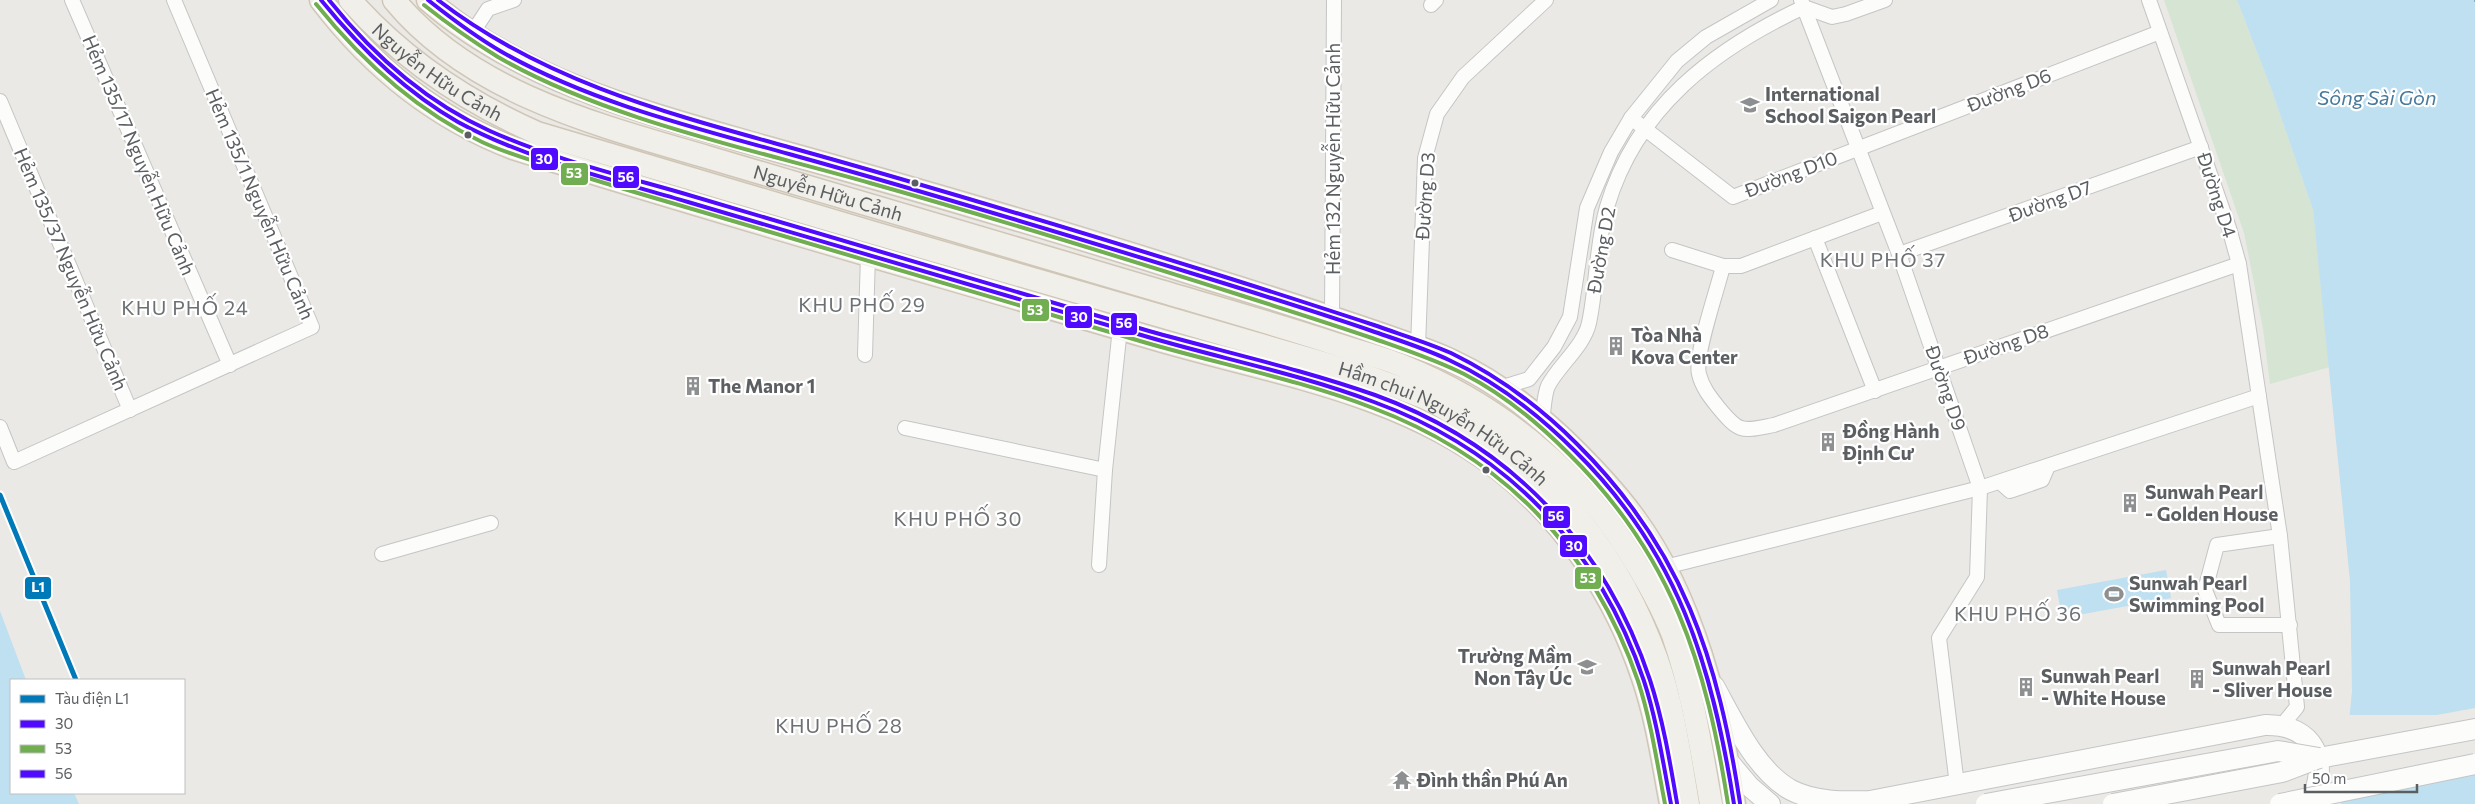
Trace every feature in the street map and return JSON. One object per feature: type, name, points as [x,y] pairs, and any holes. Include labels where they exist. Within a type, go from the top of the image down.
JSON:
[{"type":"main road","name":"Nguyễn Hữu Cảnh","points":[[321,0],[355,42],[395,79],[425,103],[483,136],[540,157],[1120,328],[1320,373],[1358,395],[1411,417],[1454,440],[1498,468],[1558,526],[1598,580],[1627,635],[1643,678],[1655,722],[1671,804]]},
{"type":"main road","name":"Nguyễn Hữu Cảnh","points":[[350,0],[378,29],[412,58],[463,94],[502,118],[537,133],[1224,335]]},
{"type":"main road","name":"Nguyễn Hữu Cảnh","points":[[394,0],[407,15],[461,59],[513,89],[564,112],[685,151],[1292,329]]},
{"type":"main road","name":"Nguyễn Hữu Cảnh","points":[[428,0],[471,35],[518,62],[553,79],[727,136],[1044,226],[1332,317],[1458,363],[1500,388],[1542,420],[1588,464],[1635,518],[1665,567],[1680,598],[1703,665],[1728,761],[1734,804]]},
{"type":"main road","points":[[868,255],[890,183]]},
{"type":"main road","points":[[1332,317],[1332,342]]},
{"type":"main road","name":"Hầm chui Nguyễn Hữu Cảnh","points":[[1292,329],[1404,366],[1478,404],[1544,452],[1595,503],[1642,572],[1672,631],[1686,676],[1711,804]]},
{"type":"main road","name":"Hầm chui Nguyễn Hữu Cảnh","points":[[1224,335],[1320,373],[1361,374],[1427,398],[1484,432],[1526,463],[1552,487],[1599,543],[1624,586],[1658,661],[1688,804]]},
{"type":"main road","points":[[1703,665],[1750,748],[1776,779],[1791,790],[1842,802],[1870,801],[2265,725],[2283,724],[2299,731],[2308,739],[2319,759],[2320,776],[2309,804]]},
{"type":"main road","points":[[2113,804],[2282,772],[2319,758],[2475,729]]},
{"type":"main road","points":[[1986,804],[2278,751],[2319,758]]},
{"type":"main road","points":[[1728,761],[1749,786],[1770,804]]},
{"type":"main road","points":[[2280,804],[2475,764]]},
{"type":"street","name":"Hẻm 135/17 Nguyễn Hữu Cảnh","points":[[72,0],[230,365]]},
{"type":"street","name":"Hẻm 135/1 Nguyễn Hữu Cảnh","points":[[0,426],[14,462],[312,328],[174,0]]},
{"type":"street","points":[[471,35],[488,9],[514,0]]},
{"type":"street","name":"Hẻm 132 Nguyễn Hữu Cảnh","points":[[1332,317],[1334,0]]},
{"type":"street","name":"Đường D3","points":[[1418,347],[1425,158],[1437,114],[1463,76],[1546,0]]},
{"type":"street","name":"Đường D2","points":[[1500,388],[1529,379],[1554,347],[1570,317],[1587,208],[1611,152],[1631,118],[1678,61],[1706,37],[1771,0]]},
{"type":"street","points":[[1803,4],[1832,17],[1885,0]]},
{"type":"street","name":"Đường D4","points":[[2149,0],[2229,228],[2239,264],[2280,536],[2290,625],[2297,707],[2283,724]]},
{"type":"street","name":"Đường D2","points":[[1542,420],[1548,387],[1567,362],[1589,325],[1597,260],[1607,207],[1625,164],[1645,128],[1662,105],[1688,78],[1718,54],[1803,4]]},
{"type":"street","name":"Đường D9","points":[[1803,4],[1899,254],[1980,488],[1977,577],[1939,638],[1957,785]]},
{"type":"street","name":"Đường D6","points":[[1857,148],[2160,32]]},
{"type":"street","name":"Hẻm 135/37 Nguyễn Hữu Cảnh","points":[[0,101],[130,410]]},
{"type":"street","name":"Đường D10","points":[[1631,118],[1733,196],[1857,148]]},
{"type":"street","name":"Đường D7","points":[[1899,254],[2201,147]]},
{"type":"street","points":[[1672,250],[1723,266],[1741,266],[1882,213]]},
{"type":"street","points":[[1815,238],[1875,391]]},
{"type":"street","points":[[865,355],[868,255]]},
{"type":"street","points":[[1579,259],[1597,260]]},
{"type":"street","name":"Đường D8","points":[[1723,266],[1700,355],[1698,372],[1706,391],[1735,426],[1745,430],[1774,425],[2239,264]]},
{"type":"street","points":[[1099,565],[1105,470],[1120,328]]},
{"type":"street","points":[[1665,567],[1980,488],[2259,396]]},
{"type":"street","points":[[905,428],[1105,470]]},
{"type":"street","points":[[382,554],[490,523]]},
{"type":"street","points":[[2280,536],[2217,544],[2205,590],[2219,625],[2290,625]]},
{"type":"green space","points":[[2164,0],[2237,0],[2272,91],[2313,210],[2330,367],[2270,384],[2263,329],[2244,233]]},
{"type":"water","name":"Sông Sài Gòn","points":[[2237,0],[2475,0],[2475,804],[2341,804],[2352,691],[2350,581],[2313,210],[2272,91]]},
{"type":"water","name":"Sunwah Pearl Swimming Pool","points":[[2166,570],[2171,598],[2062,618],[2057,590]]},
{"type":"water","points":[[0,611],[26,679],[10,679],[10,794],[74,794],[79,804],[0,804]]},
{"type":"pier","points":[[2475,708],[2475,771],[2339,799],[2347,715],[2437,715]]},
{"type":"metro line","name":"L1","points":[[0,495],[76,679]]},
{"type":"transit line","name":"30","points":[[321,0],[367,52],[419,97],[458,122],[512,147],[600,177],[1148,337],[1318,383],[1374,402],[1422,422],[1466,447],[1506,476],[1542,509],[1574,546],[1601,588],[1625,633],[1649,696],[1671,804]]},
{"type":"transit line","name":"56","points":[[329,0],[382,58],[423,91],[467,119],[490,131],[536,150],[1149,331],[1347,386],[1375,395],[1424,416],[1469,441],[1509,471],[1546,505],[1579,543],[1607,585],[1631,631],[1655,695],[1677,803]]},
{"type":"transit line","name":"30","points":[[428,0],[464,28],[502,52],[536,70],[642,112],[946,199],[1290,304],[1421,348],[1484,378],[1546,424],[1611,489],[1640,529],[1665,570],[1685,613],[1701,658],[1714,704],[1734,804]]},
{"type":"transit line","name":"56","points":[[438,0],[478,28],[520,52],[563,73],[607,91],[698,122],[1001,208],[1271,291],[1432,345],[1451,353],[1502,382],[1548,417],[1577,444],[1614,484],[1644,524],[1669,566],[1690,609],[1707,654],[1720,701],[1740,803]]},
{"type":"transit line","name":"53","points":[[316,4],[371,64],[412,99],[458,129],[503,151],[853,257],[1140,341],[1287,380],[1345,398],[1420,428],[1463,453],[1502,481],[1537,514],[1569,550],[1596,590],[1619,634],[1643,696],[1665,804]]},
{"type":"transit line","name":"53","points":[[424,5],[498,57],[540,79],[631,115],[728,145],[963,210],[1194,280],[1407,350],[1464,374],[1492,390],[1544,430],[1604,492],[1634,531],[1659,572],[1679,614],[1695,658],[1708,704],[1728,804]]},
{"type":"place","name":"International School Saigon Pearl","points":[[1750,105]]},
{"type":"place","name":"Tòa Nhà Kova Center","points":[[1616,346]]},
{"type":"place","name":"The Manor 1","points":[[693,386]]},
{"type":"place","name":"Đồng Hành Định Cư","points":[[1828,442]]},
{"type":"place","name":"Sunwah Pearl - Golden House","points":[[2130,503]]},
{"type":"place","name":"Sunwah Pearl Swimming Pool","points":[[2114,594]]},
{"type":"place","name":"Trường Mầm Non Tây Úc","points":[[1587,667]]},
{"type":"place","name":"Sunwah Pearl - Sliver House","points":[[2197,679]]},
{"type":"place","name":"Sunwah Pearl - White House","points":[[2026,687]]},
{"type":"place","name":"Đình thần Phú An","points":[[1402,780]]},
{"type":"district","name":"KHU PHỐ 37","points":[[1883,260]]},
{"type":"district","name":"KHU PHỐ 29","points":[[862,305]]},
{"type":"district","name":"KHU PHỐ 24","points":[[185,308]]},
{"type":"district","name":"KHU PHỐ 30","points":[[958,519]]},
{"type":"district","name":"KHU PHỐ 36","points":[[2018,614]]},
{"type":"district","name":"KHU PHỐ 28","points":[[839,726]]}]
